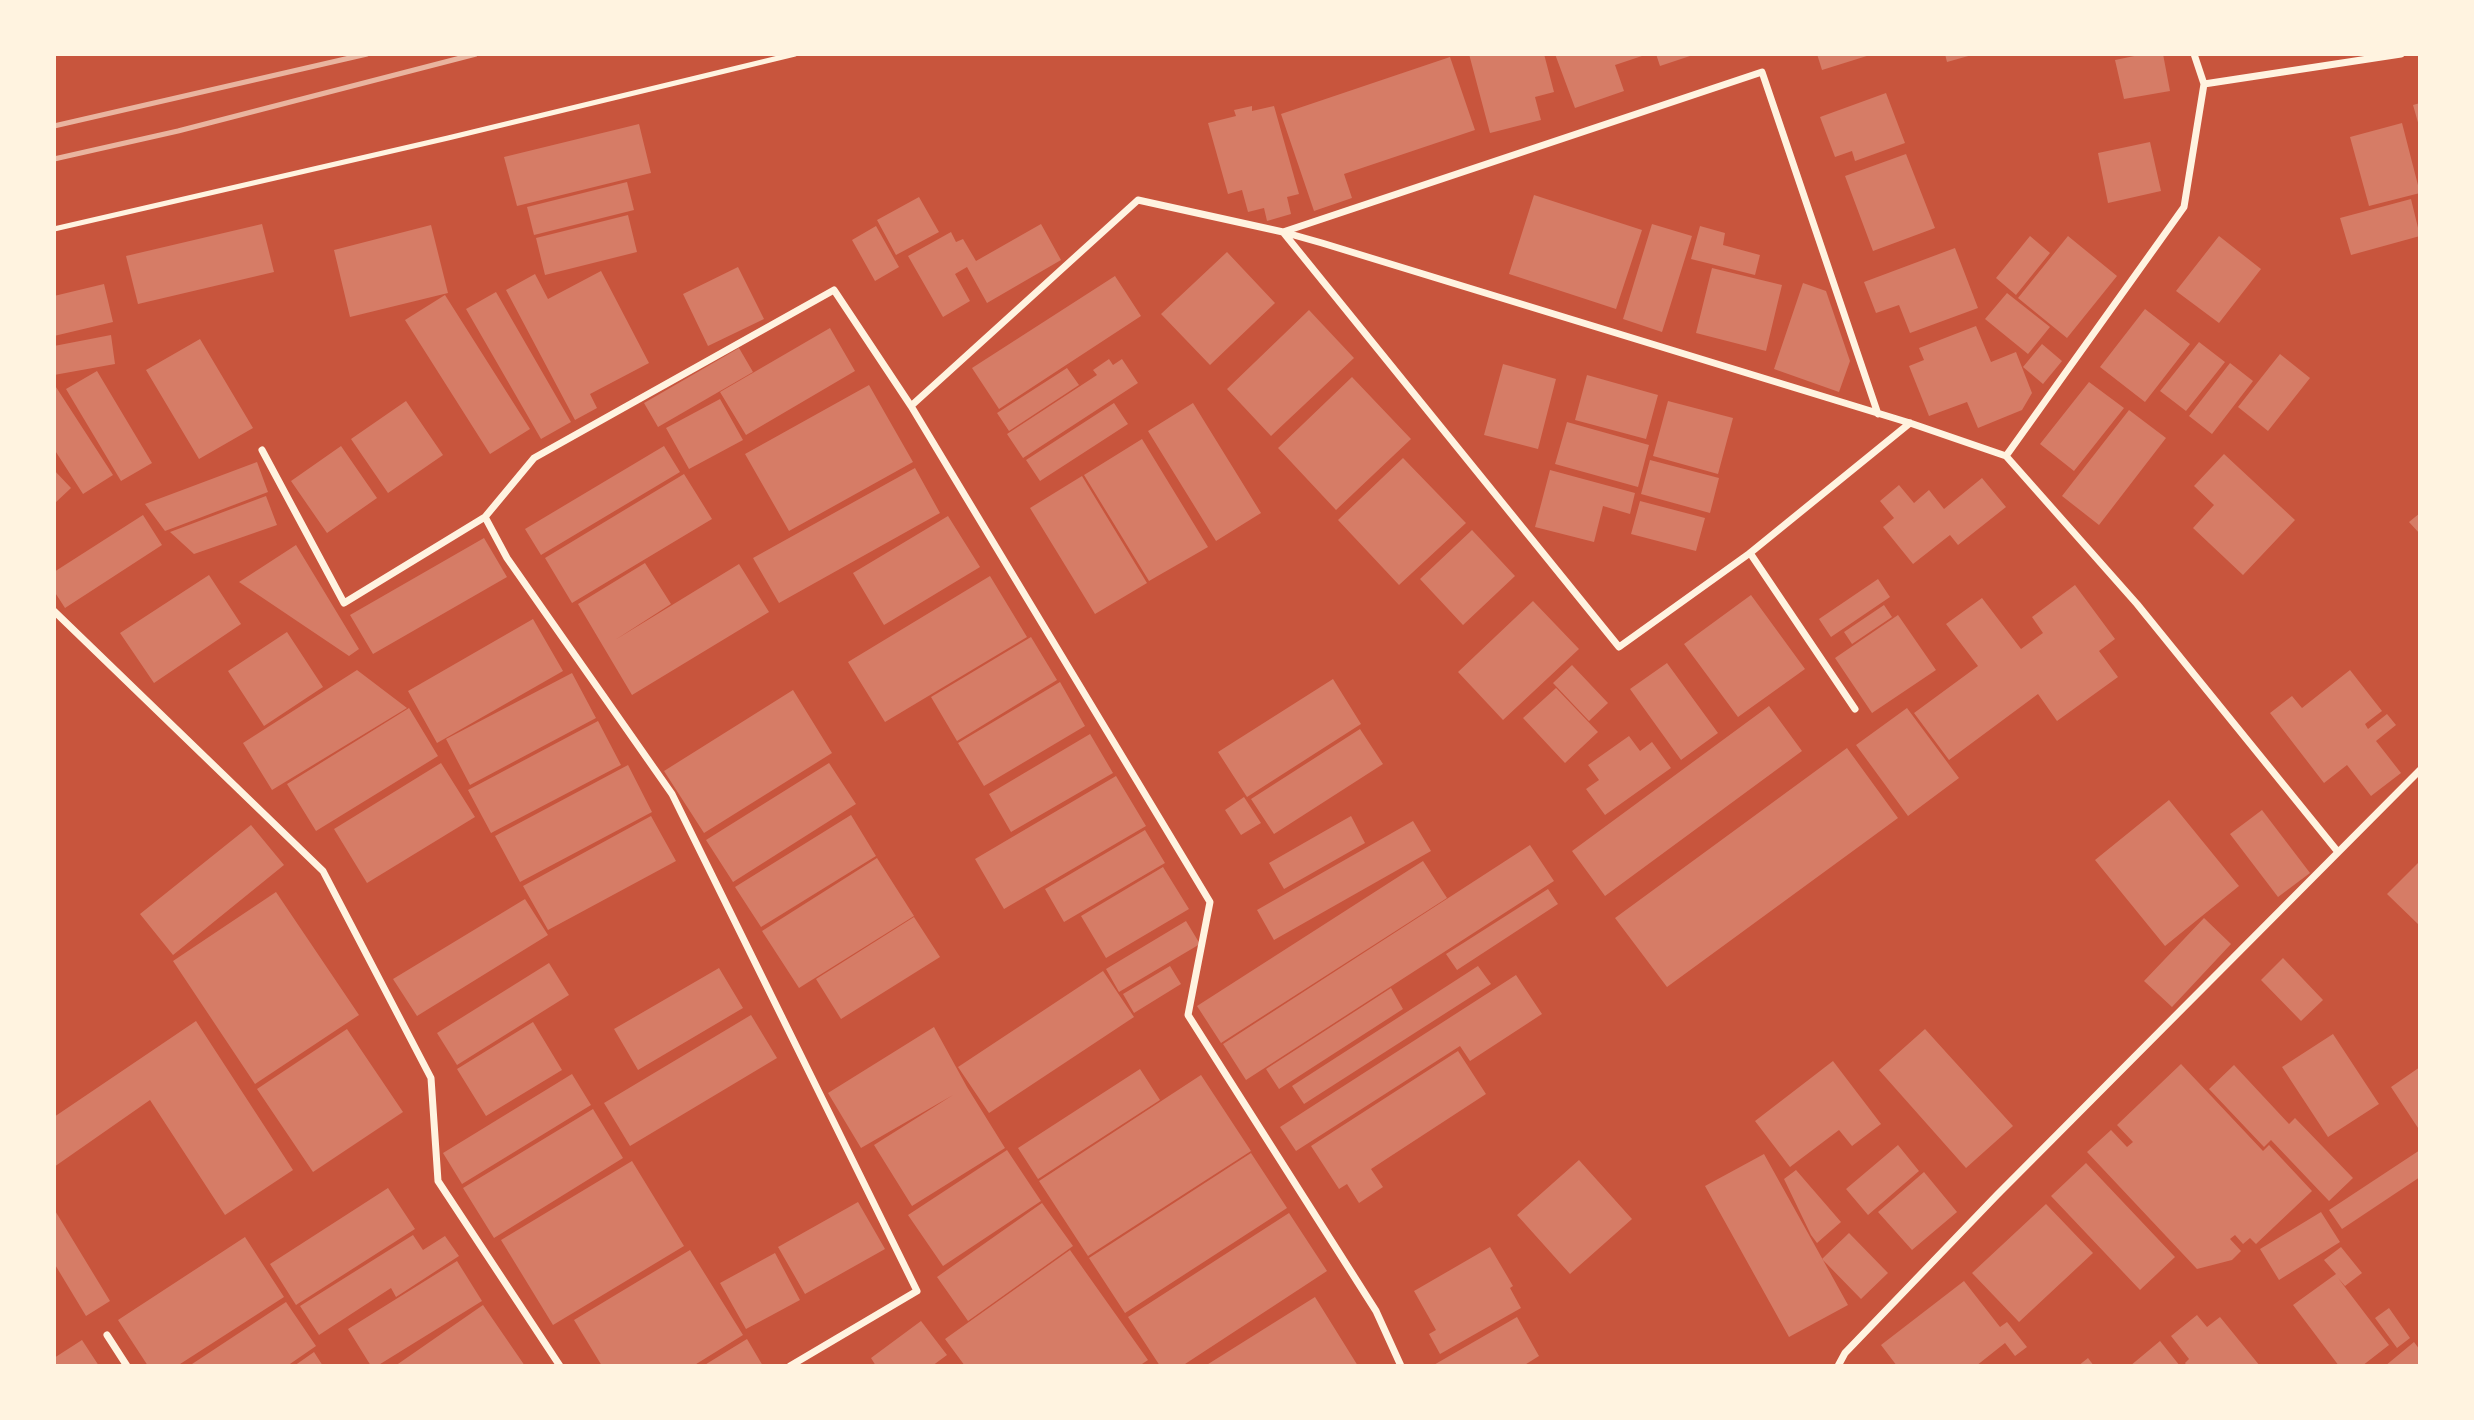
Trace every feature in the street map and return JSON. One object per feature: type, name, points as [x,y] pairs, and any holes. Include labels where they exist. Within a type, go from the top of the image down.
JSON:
[{"type":"street","points":[[2006,456],[2184,207],[2204,83],[2194,54]]},
{"type":"street","points":[[2204,83],[2401,54]]},
{"type":"street","points":[[1283,232],[1762,72],[1878,414]]},
{"type":"street","points":[[911,406],[1138,200],[1283,232],[1910,423],[2006,456],[2137,604],[2338,852]]},
{"type":"street","points":[[1283,232],[1619,647],[1750,553],[1910,423]]},
{"type":"street","points":[[262,450],[344,603],[485,517],[534,458],[834,290],[911,406],[1210,902],[1188,1015],[1376,1311],[1401,1366]]},
{"type":"street","points":[[485,517],[507,558],[672,794],[917,1291],[790,1366]]},
{"type":"street","points":[[1750,553],[1856,709]]},
{"type":"street","points":[[54,611],[323,871],[431,1078],[438,1181],[560,1366]]},
{"type":"street","points":[[1838,1366],[1845,1353],[1997,1195],[2420,770]]},
{"type":"street","points":[[107,1335],[127,1366]]},
{"type":"lane","points":[[54,229],[795,54]]},
{"type":"building","points":[[1469,54],[1544,54],[1554,92],[1535,97],[1541,120],[1490,133]]},
{"type":"building","points":[[1555,54],[1645,55],[1615,65],[1624,91],[1575,108]]},
{"type":"building","points":[[1656,54],[1693,54],[1693,55],[1660,66]]},
{"type":"building","points":[[1817,54],[1870,54],[1870,55],[1822,70]]},
{"type":"building","points":[[1945,54],[1972,54],[1972,55],[1947,62]]},
{"type":"building","points":[[2144,54],[2163,54],[2170,91],[2124,99],[2115,60]]},
{"type":"building","points":[[1450,57],[1475,130],[1344,174],[1352,198],[1314,211],[1281,114]]},
{"type":"building","points":[[1886,93],[1905,143],[1855,161],[1852,151],[1835,157],[1820,117]]},
{"type":"building","points":[[2420,103],[2420,126],[2419,126],[2413,105]]},
{"type":"building","points":[[1252,106],[1252,111],[1274,106],[1299,194],[1287,197],[1291,214],[1267,221],[1264,208],[1248,212],[1242,190],[1228,194],[1208,123],[1236,116],[1234,110]]},
{"type":"building","points":[[2402,123],[2420,193],[2369,206],[2350,137]]},
{"type":"building","points":[[639,124],[651,173],[517,206],[504,157]]},
{"type":"building","points":[[2150,142],[2161,191],[2108,203],[2098,153]]},
{"type":"building","points":[[1906,154],[1935,228],[1873,251],[1845,176]]},
{"type":"building","points":[[627,182],[634,210],[534,235],[527,207]]},
{"type":"building","points":[[1534,195],[1642,230],[1616,309],[1509,274]]},
{"type":"building","points":[[919,197],[939,232],[896,255],[877,220]]},
{"type":"building","points":[[2411,199],[2420,236],[2351,255],[2340,218]]},
{"type":"building","points":[[628,215],[637,252],[545,275],[536,238]]},
{"type":"building","points":[[262,224],[274,272],[138,304],[126,256]]},
{"type":"building","points":[[1041,224],[1061,260],[987,303],[967,267],[955,274],[970,301],[943,317],[908,256],[951,232],[956,242],[963,239],[976,261]]},
{"type":"building","points":[[1652,224],[1692,236],[1662,332],[1623,319]]},
{"type":"building","points":[[431,225],[448,293],[350,317],[334,250]]},
{"type":"building","points":[[876,226],[899,267],[875,281],[852,240]]},
{"type":"building","points":[[1700,226],[1725,233],[1723,245],[1760,255],[1755,275],[1691,259]]},
{"type":"building","points":[[2030,236],[2050,253],[2016,295],[1996,278]]},
{"type":"building","points":[[2068,236],[2117,276],[2067,338],[2018,298]]},
{"type":"building","points":[[2219,236],[2261,269],[2219,323],[2176,291]]},
{"type":"building","points":[[1955,248],[1978,308],[1910,333],[1899,305],[1876,313],[1864,282]]},
{"type":"building","points":[[1227,252],[1275,303],[1210,365],[1161,314]]},
{"type":"building","points":[[738,267],[764,319],[708,346],[683,294]]},
{"type":"building","points":[[1712,268],[1782,285],[1766,351],[1696,333]]},
{"type":"building","points":[[601,271],[649,363],[590,394],[597,408],[575,420],[506,290],[535,274],[548,299]]},
{"type":"building","points":[[1115,276],[1141,316],[999,409],[972,368]]},
{"type":"building","points":[[1803,283],[1826,291],[1850,361],[1839,392],[1774,369]]},
{"type":"building","points":[[104,284],[113,322],[54,336],[54,296]]},
{"type":"building","points":[[496,292],[571,422],[541,439],[466,309]]},
{"type":"building","points":[[2007,293],[2050,327],[2028,354],[1985,319]]},
{"type":"building","points":[[445,295],[530,429],[490,454],[405,320]]},
{"type":"building","points":[[2145,309],[2190,344],[2145,402],[2100,367]]},
{"type":"building","points":[[1309,310],[1354,358],[1271,436],[1227,389]]},
{"type":"building","points":[[1976,326],[1991,362],[2016,352],[2032,393],[2022,410],[1978,428],[1967,402],[1929,416],[1909,366],[1924,360],[1919,348]]},
{"type":"building","points":[[830,328],[855,371],[746,435],[720,392]]},
{"type":"building","points":[[111,335],[115,364],[54,375],[54,346]]},
{"type":"building","points":[[200,339],[253,428],[199,459],[146,370]]},
{"type":"building","points":[[2199,342],[2225,362],[2186,411],[2160,391]]},
{"type":"building","points":[[2042,344],[2062,361],[2043,384],[2023,367]]},
{"type":"building","points":[[739,348],[753,372],[658,427],[644,403]]},
{"type":"building","points":[[2280,354],[2310,378],[2268,431],[2238,407]]},
{"type":"building","points":[[1109,359],[1113,365],[1122,359],[1138,383],[1023,458],[1007,434],[1097,375],[1093,370]]},
{"type":"building","points":[[2230,363],[2253,381],[2212,434],[2189,416]]},
{"type":"building","points":[[1503,364],[1556,379],[1538,449],[1484,435]]},
{"type":"building","points":[[1067,368],[1079,385],[1009,431],[997,413]]},
{"type":"building","points":[[97,371],[152,463],[121,481],[66,389]]},
{"type":"building","points":[[1587,375],[1658,395],[1646,439],[1575,420]]},
{"type":"building","points":[[1352,377],[1411,439],[1336,510],[1278,448]]},
{"type":"building","points":[[2089,382],[2124,408],[2074,471],[2040,444]]},
{"type":"building","points":[[54,384],[113,475],[83,494],[54,449]]},
{"type":"building","points":[[869,385],[913,462],[789,531],[745,454]]},
{"type":"building","points":[[720,399],[743,440],[689,469],[666,428]]},
{"type":"building","points":[[406,401],[443,455],[388,493],[351,439]]},
{"type":"building","points":[[1668,401],[1733,418],[1718,474],[1653,456]]},
{"type":"building","points":[[1114,403],[1128,424],[1040,481],[1026,460]]},
{"type":"building","points":[[1193,403],[1261,513],[1216,541],[1148,431]]},
{"type":"building","points":[[2129,410],[2166,438],[2099,525],[2062,496]]},
{"type":"building","points":[[1567,422],[1649,445],[1638,487],[1555,464]]},
{"type":"building","points":[[1142,439],[1208,547],[1149,581],[1084,475]]},
{"type":"building","points":[[341,446],[377,498],[327,533],[291,481]]},
{"type":"building","points":[[664,446],[680,472],[541,555],[525,529]]},
{"type":"building","points":[[2224,454],[2295,520],[2243,575],[2193,528],[2214,505],[2194,486]]},
{"type":"building","points":[[1403,458],[1466,523],[1399,585],[1338,520]]},
{"type":"building","points":[[1650,460],[1719,478],[1710,513],[1641,494]]},
{"type":"building","points":[[257,462],[268,492],[165,531],[145,504]]},
{"type":"building","points":[[915,468],[940,513],[779,603],[753,558]]},
{"type":"building","points":[[54,470],[71,488],[54,504]]},
{"type":"building","points":[[1550,470],[1635,493],[1630,514],[1603,506],[1594,542],[1535,527]]},
{"type":"building","points":[[684,474],[712,519],[572,603],[545,558]]},
{"type":"building","points":[[1082,476],[1147,583],[1095,614],[1030,508]]},
{"type":"building","points":[[1982,478],[2006,507],[1958,545],[1950,535],[1913,564],[1883,527],[1894,518],[1880,501],[1899,485],[1914,503],[1929,490],[1944,509]]},
{"type":"building","points":[[266,496],[277,525],[194,554],[170,532]]},
{"type":"building","points":[[1640,501],[1705,518],[1696,551],[1631,534]]},
{"type":"building","points":[[2420,513],[2420,534],[2409,522]]},
{"type":"building","points":[[143,515],[162,545],[65,608],[54,591],[54,572]]},
{"type":"building","points":[[948,516],[980,567],[884,625],[853,573]]},
{"type":"building","points":[[1472,530],[1515,576],[1463,625],[1420,579]]},
{"type":"building","points":[[484,538],[507,577],[373,654],[350,615]]},
{"type":"building","points":[[296,545],[359,649],[349,656],[239,582]]},
{"type":"building","points":[[645,563],[671,604],[615,640],[739,564],[769,612],[632,695],[578,604]]},
{"type":"building","points":[[209,575],[241,624],[154,683],[120,633]]},
{"type":"building","points":[[990,576],[1027,637],[885,722],[848,662]]},
{"type":"building","points":[[1878,579],[1890,597],[1831,637],[1819,619]]},
{"type":"building","points":[[2075,585],[2115,639],[2099,651],[2118,677],[2057,721],[2038,694],[1949,760],[1914,713],[1978,666],[1946,624],[1982,598],[2021,649],[2043,633],[2032,617]]},
{"type":"building","points":[[1751,595],[1805,669],[1738,717],[1684,644]]},
{"type":"building","points":[[1533,601],[1579,649],[1503,720],[1458,672]]},
{"type":"building","points":[[1884,605],[1892,617],[1852,644],[1844,632]]},
{"type":"building","points":[[1898,615],[1936,670],[1872,713],[1835,658]]},
{"type":"building","points":[[533,619],[563,671],[437,743],[408,691]]},
{"type":"building","points":[[287,632],[323,687],[264,726],[228,671]]},
{"type":"building","points":[[1031,637],[1057,680],[957,741],[931,697]]},
{"type":"building","points":[[1667,663],[1718,733],[1681,760],[1630,689]]},
{"type":"building","points":[[1572,665],[1608,703],[1589,721],[1553,683]]},
{"type":"building","points":[[357,670],[407,708],[272,790],[243,743]]},
{"type":"building","points":[[2350,670],[2382,711],[2365,724],[2368,729],[2387,714],[2396,725],[2376,741],[2401,773],[2371,796],[2347,765],[2324,783],[2270,713],[2292,696],[2302,708]]},
{"type":"building","points":[[572,673],[596,718],[470,785],[446,739]]},
{"type":"building","points":[[1333,679],[1361,724],[1247,797],[1218,752]]},
{"type":"building","points":[[1060,682],[1085,726],[984,786],[958,743]]},
{"type":"building","points":[[1556,688],[1598,732],[1565,763],[1523,718]]},
{"type":"building","points":[[793,690],[832,753],[704,833],[664,771]]},
{"type":"building","points":[[1769,706],[1802,751],[1605,896],[1572,851]]},
{"type":"building","points":[[409,708],[438,756],[316,831],[287,784]]},
{"type":"building","points":[[1907,708],[1959,778],[1908,816],[1856,745]]},
{"type":"building","points":[[598,721],[621,765],[491,833],[468,790]]},
{"type":"building","points":[[1360,729],[1383,764],[1274,834],[1251,799]]},
{"type":"building","points":[[1090,734],[1113,773],[1011,832],[989,794]]},
{"type":"building","points":[[1629,736],[1640,751],[1652,742],[1671,768],[1605,815],[1586,789],[1599,780],[1588,765]]},
{"type":"building","points":[[1847,748],[1898,818],[1667,987],[1615,918]]},
{"type":"building","points":[[441,763],[475,817],[367,883],[334,829]]},
{"type":"building","points":[[829,763],[856,804],[733,882],[706,840]]},
{"type":"building","points":[[628,765],[652,812],[520,882],[495,836]]},
{"type":"building","points":[[1116,776],[1146,826],[1004,909],[975,859]]},
{"type":"building","points":[[1244,797],[1261,823],[1241,835],[1225,810]]},
{"type":"building","points":[[2169,800],[2239,886],[2165,946],[2095,860]]},
{"type":"building","points":[[2262,810],[2310,873],[2278,897],[2230,834]]},
{"type":"building","points":[[851,815],[876,856],[761,927],[735,887]]},
{"type":"building","points":[[651,816],[676,861],[548,930],[523,886]]},
{"type":"building","points":[[1351,816],[1365,843],[1284,889],[1269,863]]},
{"type":"building","points":[[1413,821],[1431,851],[1274,940],[1257,910]]},
{"type":"building","points":[[251,825],[284,865],[173,955],[140,914]]},
{"type":"building","points":[[1145,830],[1165,863],[1064,922],[1045,889]]},
{"type":"building","points":[[1530,845],[1554,881],[1246,1080],[1223,1044]]},
{"type":"building","points":[[877,858],[914,916],[799,988],[762,931]]},
{"type":"building","points":[[1423,861],[1447,898],[1221,1043],[1197,1006]]},
{"type":"building","points":[[2420,861],[2420,926],[2387,894]]},
{"type":"building","points":[[1163,867],[1189,909],[1106,958],[1081,916]]},
{"type":"building","points":[[1548,889],[1558,904],[1457,970],[1446,954]]},
{"type":"building","points":[[276,892],[359,1015],[255,1084],[173,961]]},
{"type":"building","points":[[525,899],[548,935],[417,1016],[393,979]]},
{"type":"building","points":[[914,917],[940,957],[841,1019],[816,979]]},
{"type":"building","points":[[2204,918],[2231,944],[2172,1007],[2144,981]]},
{"type":"building","points":[[1186,921],[1200,944],[1119,992],[1106,969]]},
{"type":"building","points":[[2283,958],[2323,1000],[2301,1021],[2261,980]]},
{"type":"building","points":[[549,963],[569,995],[457,1065],[437,1033]]},
{"type":"building","points":[[1170,966],[1181,984],[1134,1013],[1123,994]]},
{"type":"building","points":[[1478,966],[1491,984],[1304,1104],[1292,1086]]},
{"type":"building","points":[[719,968],[743,1008],[638,1070],[614,1029]]},
{"type":"building","points":[[1103,971],[1134,1017],[989,1113],[958,1067]]},
{"type":"building","points":[[1516,975],[1542,1014],[1470,1061],[1460,1046],[1296,1151],[1280,1127]]},
{"type":"building","points":[[1391,988],[1403,1009],[1279,1089],[1266,1069]]},
{"type":"building","points":[[751,1015],[777,1058],[630,1146],[604,1103]]},
{"type":"building","points":[[196,1021],[293,1170],[225,1215],[150,1100],[54,1167],[54,1117]]},
{"type":"building","points":[[533,1022],[562,1070],[486,1116],[457,1069]]},
{"type":"building","points":[[934,1027],[1005,1148],[912,1206],[874,1145],[953,1095],[861,1148],[828,1093]]},
{"type":"building","points":[[347,1029],[403,1112],[313,1172],[257,1089]]},
{"type":"building","points":[[1925,1029],[2013,1126],[1966,1168],[1879,1070]]},
{"type":"building","points":[[2333,1034],[2379,1104],[2328,1137],[2282,1067]]},
{"type":"building","points":[[1458,1051],[1486,1094],[1371,1169],[1383,1187],[1359,1203],[1347,1184],[1339,1189],[1311,1146]]},
{"type":"building","points":[[1833,1061],[1881,1124],[1852,1146],[1839,1130],[1790,1167],[1755,1121]]},
{"type":"building","points":[[2181,1064],[2263,1151],[2269,1145],[2312,1191],[2256,1244],[2250,1238],[2243,1244],[2235,1235],[2230,1239],[2241,1251],[2232,1260],[2197,1269],[2087,1152],[2111,1130],[2127,1147],[2133,1142],[2117,1125]]},
{"type":"building","points":[[2234,1065],[2289,1124],[2295,1118],[2353,1178],[2329,1201],[2271,1140],[2264,1147],[2209,1089]]},
{"type":"building","points":[[2420,1067],[2420,1131],[2391,1087]]},
{"type":"building","points":[[1140,1069],[1160,1100],[1038,1179],[1018,1148]]},
{"type":"building","points":[[572,1074],[591,1105],[462,1184],[443,1153]]},
{"type":"building","points":[[1201,1075],[1251,1151],[1088,1256],[1039,1181]]},
{"type":"building","points":[[593,1109],[623,1158],[494,1238],[463,1188]]},
{"type":"building","points":[[1898,1145],[1919,1171],[1868,1215],[1846,1189]]},
{"type":"building","points":[[1007,1150],[1041,1201],[943,1266],[908,1215]]},
{"type":"building","points":[[2420,1150],[2420,1177],[2342,1229],[2329,1210]]},
{"type":"building","points":[[1251,1153],[1287,1208],[1125,1313],[1089,1258]]},
{"type":"building","points":[[1764,1154],[1848,1305],[1789,1337],[1705,1186]]},
{"type":"building","points":[[1579,1160],[1632,1219],[1570,1274],[1517,1215]]},
{"type":"building","points":[[632,1161],[684,1246],[553,1325],[501,1240]]},
{"type":"building","points":[[2086,1163],[2175,1257],[2140,1290],[2051,1196]]},
{"type":"building","points":[[1796,1170],[1841,1222],[1817,1243],[1784,1179]]},
{"type":"building","points":[[1924,1172],[1957,1212],[1912,1250],[1878,1212]]},
{"type":"building","points":[[388,1188],[415,1229],[296,1305],[270,1264]]},
{"type":"building","points":[[858,1202],[885,1249],[805,1294],[778,1247]]},
{"type":"building","points":[[1042,1203],[1073,1246],[968,1321],[937,1277]]},
{"type":"building","points":[[2046,1204],[2093,1253],[2019,1322],[1972,1273]]},
{"type":"building","points":[[54,1209],[110,1301],[86,1316],[54,1263]]},
{"type":"building","points":[[2321,1212],[2340,1242],[2279,1280],[2260,1249]]},
{"type":"building","points":[[1289,1213],[1327,1271],[1182,1366],[1160,1366],[1128,1317]]},
{"type":"building","points":[[1849,1233],[1888,1273],[1861,1299],[1822,1259]]},
{"type":"building","points":[[413,1235],[423,1250],[445,1236],[459,1256],[396,1297],[391,1288],[319,1335],[300,1306]]},
{"type":"building","points":[[245,1237],[284,1297],[177,1366],[148,1366],[118,1320]]},
{"type":"building","points":[[1490,1247],[1513,1286],[1510,1288],[1521,1308],[1440,1354],[1429,1334],[1436,1330],[1414,1291]]},
{"type":"building","points":[[2341,1247],[2362,1273],[2345,1286],[2338,1278],[2389,1345],[2362,1366],[2339,1366],[2293,1305],[2336,1274],[2324,1260]]},
{"type":"building","points":[[690,1250],[743,1335],[693,1366],[602,1366],[574,1320]]},
{"type":"building","points":[[1070,1250],[1148,1360],[1139,1366],[965,1366],[945,1339]]},
{"type":"building","points":[[775,1253],[800,1300],[746,1329],[720,1283]]},
{"type":"building","points":[[457,1261],[482,1301],[377,1366],[371,1366],[348,1329]]},
{"type":"building","points":[[1964,1281],[2000,1327],[2007,1322],[2027,1347],[2015,1356],[2005,1343],[1976,1366],[1897,1366],[1881,1345]]},
{"type":"building","points":[[1315,1297],[1358,1366],[1205,1366]]},
{"type":"building","points":[[286,1302],[316,1346],[287,1366],[189,1366]]},
{"type":"building","points":[[483,1305],[525,1366],[395,1366]]},
{"type":"building","points":[[2389,1308],[2410,1338],[2397,1348],[2375,1318]]},
{"type":"building","points":[[2197,1315],[2207,1327],[2220,1317],[2260,1366],[2187,1366],[2185,1363],[2189,1359],[2171,1336]]},
{"type":"building","points":[[1517,1317],[1539,1356],[1523,1366],[1432,1366]]},
{"type":"building","points":[[921,1321],[947,1355],[932,1366],[876,1366],[871,1358]]},
{"type":"building","points":[[747,1339],[763,1366],[703,1366]]},
{"type":"building","points":[[82,1340],[99,1366],[54,1366],[54,1358]]},
{"type":"building","points":[[2160,1341],[2180,1366],[2130,1366]]},
{"type":"building","points":[[2414,1342],[2420,1350],[2420,1366],[2385,1366]]},
{"type":"building","points":[[314,1352],[323,1366],[294,1366]]},
{"type":"building","points":[[2088,1358],[2094,1366],[2078,1366]]},
{"type":"railway","points":[[54,126],[367,54]]},
{"type":"railway","points":[[54,159],[178,131],[476,54]]}]
